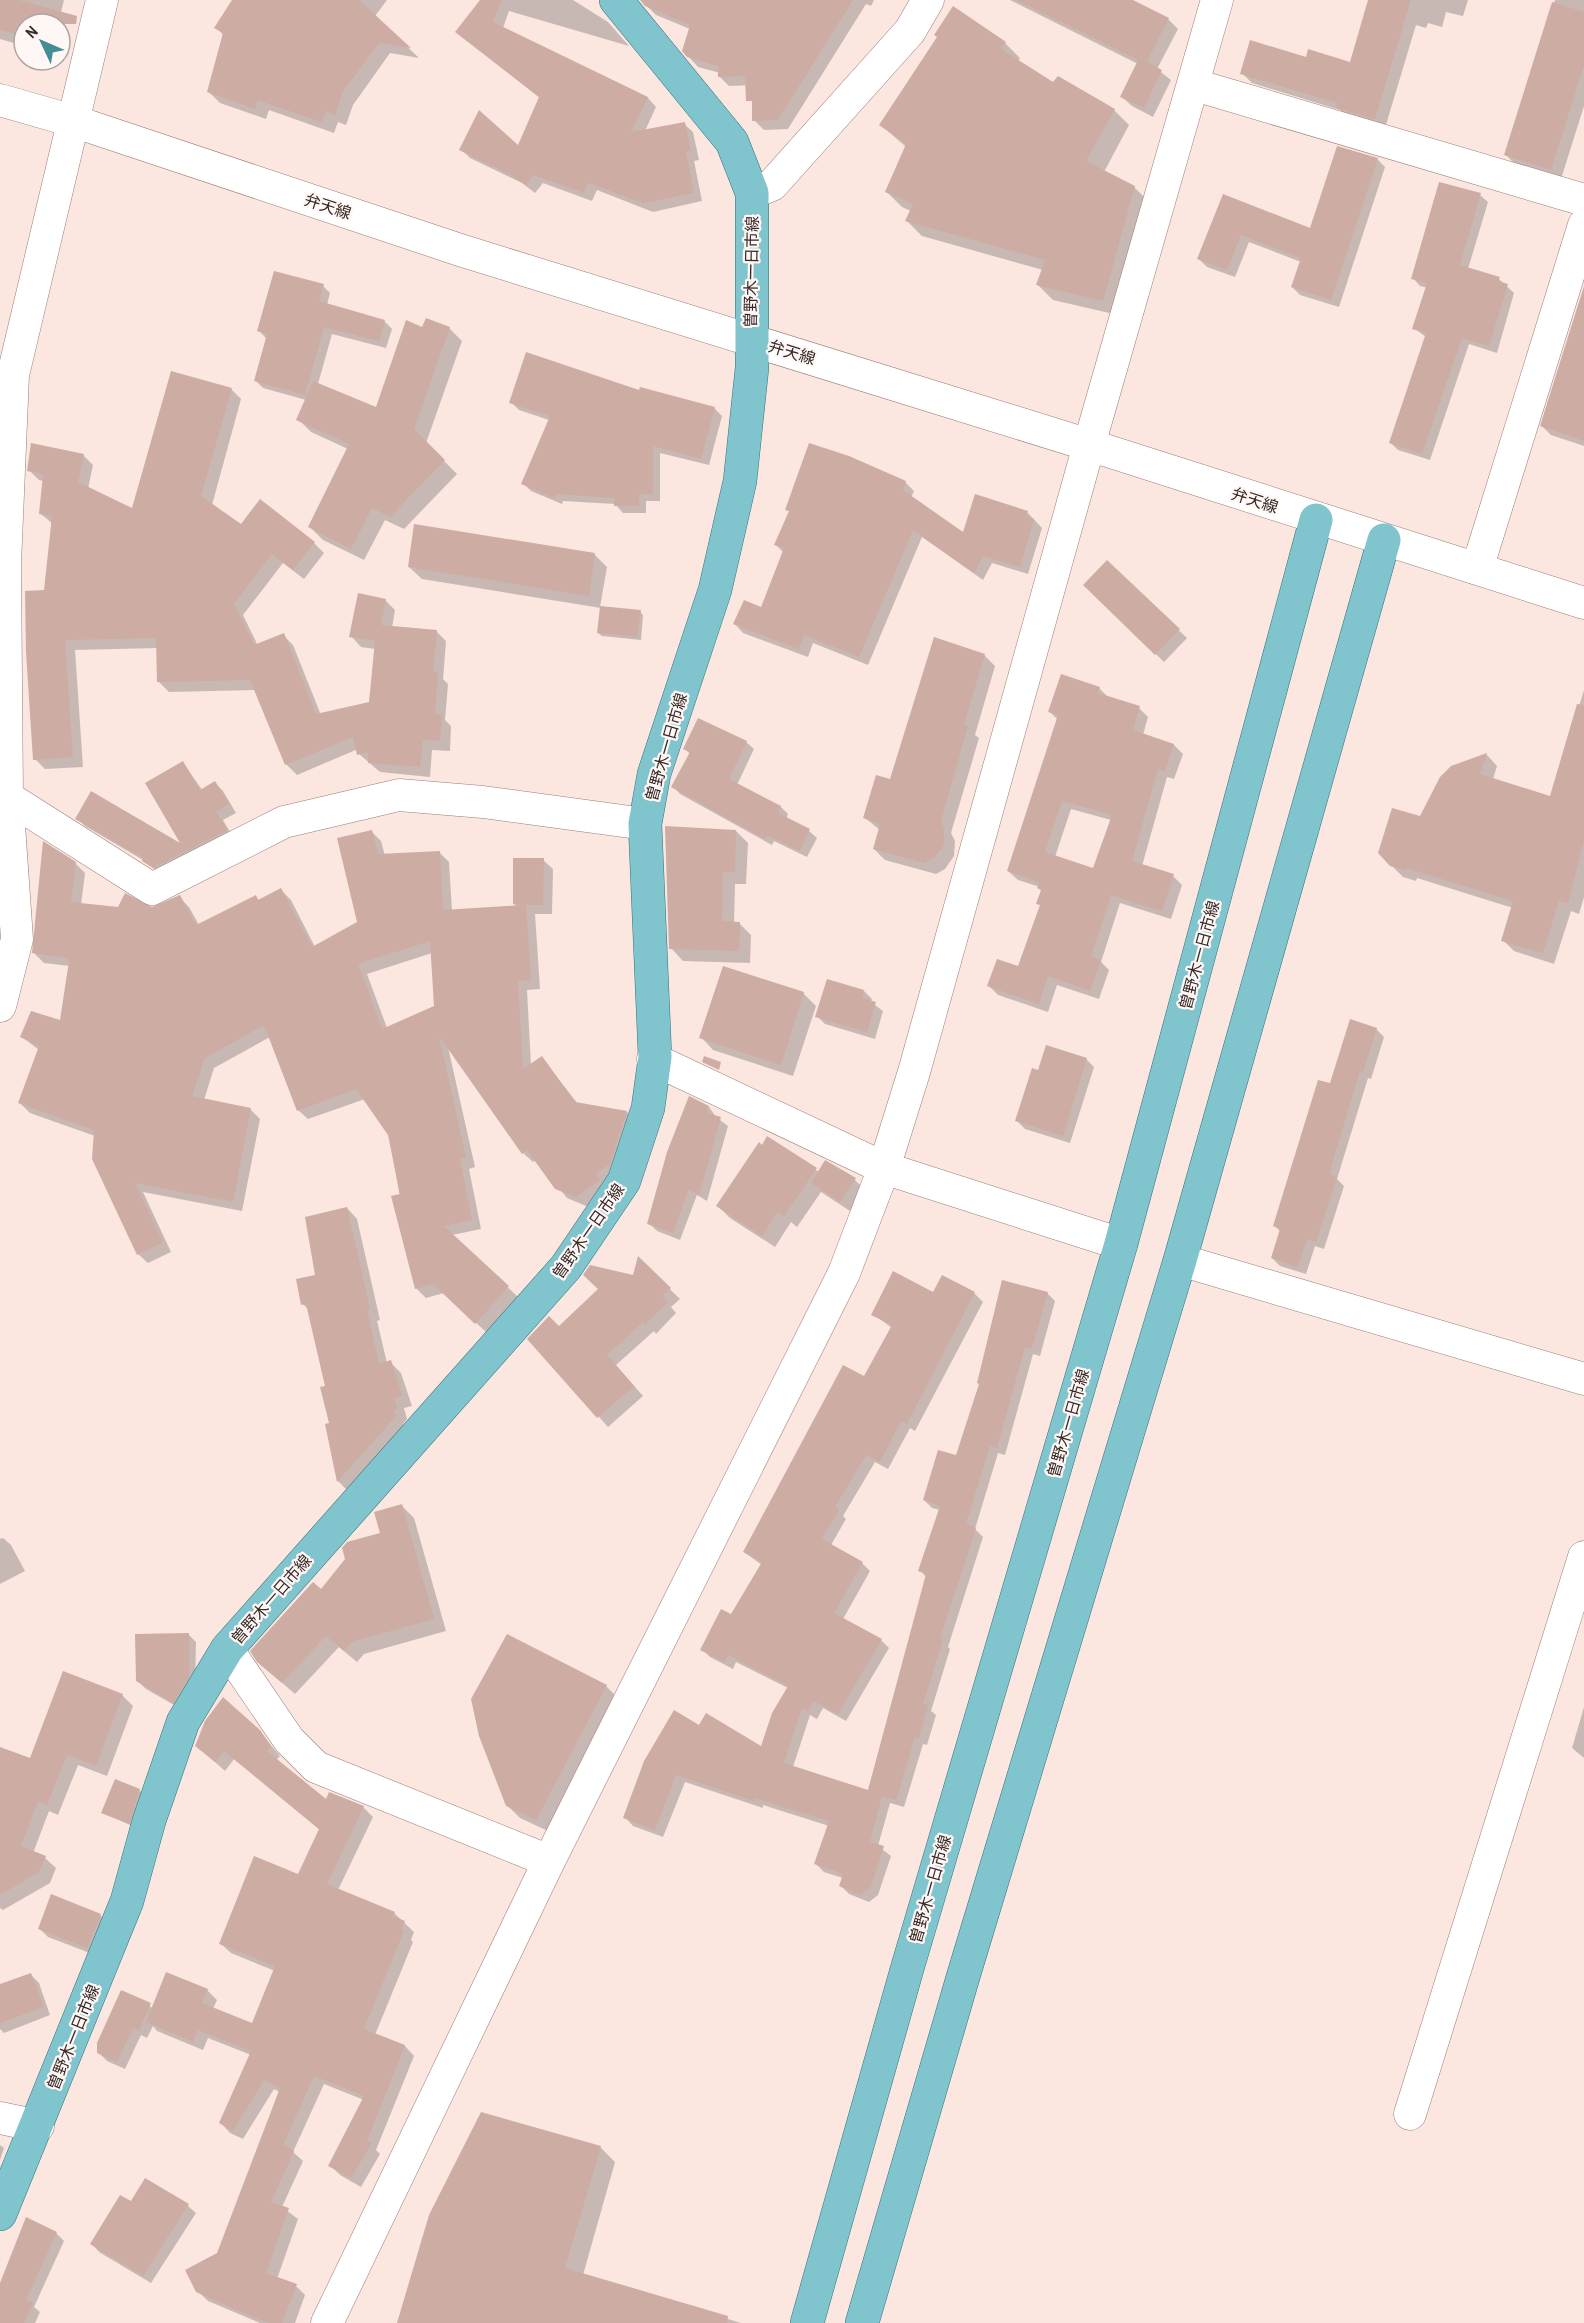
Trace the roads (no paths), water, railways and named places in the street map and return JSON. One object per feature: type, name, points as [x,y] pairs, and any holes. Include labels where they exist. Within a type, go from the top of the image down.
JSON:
[{"type":"main road","name":"曽野木一日市線","points":[[0,2214],[38,2126],[127,1901],[149,1821],[183,1722],[227,1649],[566,1267],[624,1181],[648,1108],[653,1059],[645,824],[654,774],[715,590],[740,481],[752,368],[750,339],[752,193],[732,142],[616,0]]},
{"type":"main road","name":"曽野木一日市線","points":[[807,2323],[910,1958],[1121,1244],[1316,520]]},
{"type":"main road","points":[[862,2323],[967,1965],[1180,1260],[1384,540]]},
{"type":"street","points":[[0,1006],[17,939],[7,797],[5,564],[13,375],[102,0]]},
{"type":"street","points":[[752,193],[772,185],[910,31],[928,0]]},
{"type":"street","points":[[327,2323],[549,1861],[843,1273],[884,1168],[914,1072],[1089,445],[1195,84],[1210,3]]},
{"type":"street","points":[[1195,84],[1584,200]]},
{"type":"street","name":"弁天線","points":[[0,100],[73,121],[460,250],[1089,445],[1316,520],[1584,603]]},
{"type":"street","points":[[1477,569],[1584,225]]},
{"type":"street","points":[[7,797],[152,889],[284,822],[399,795],[483,802],[645,824]]},
{"type":"street","points":[[653,1059],[884,1168],[1121,1244]]},
{"type":"street","points":[[1180,1260],[1584,1379]]},
{"type":"street","points":[[1410,2114],[1575,1621],[1584,1557]]},
{"type":"street","points":[[227,1649],[289,1740],[316,1767],[549,1861]]},
{"type":"street","points":[[0,2118],[38,2126]]}]
